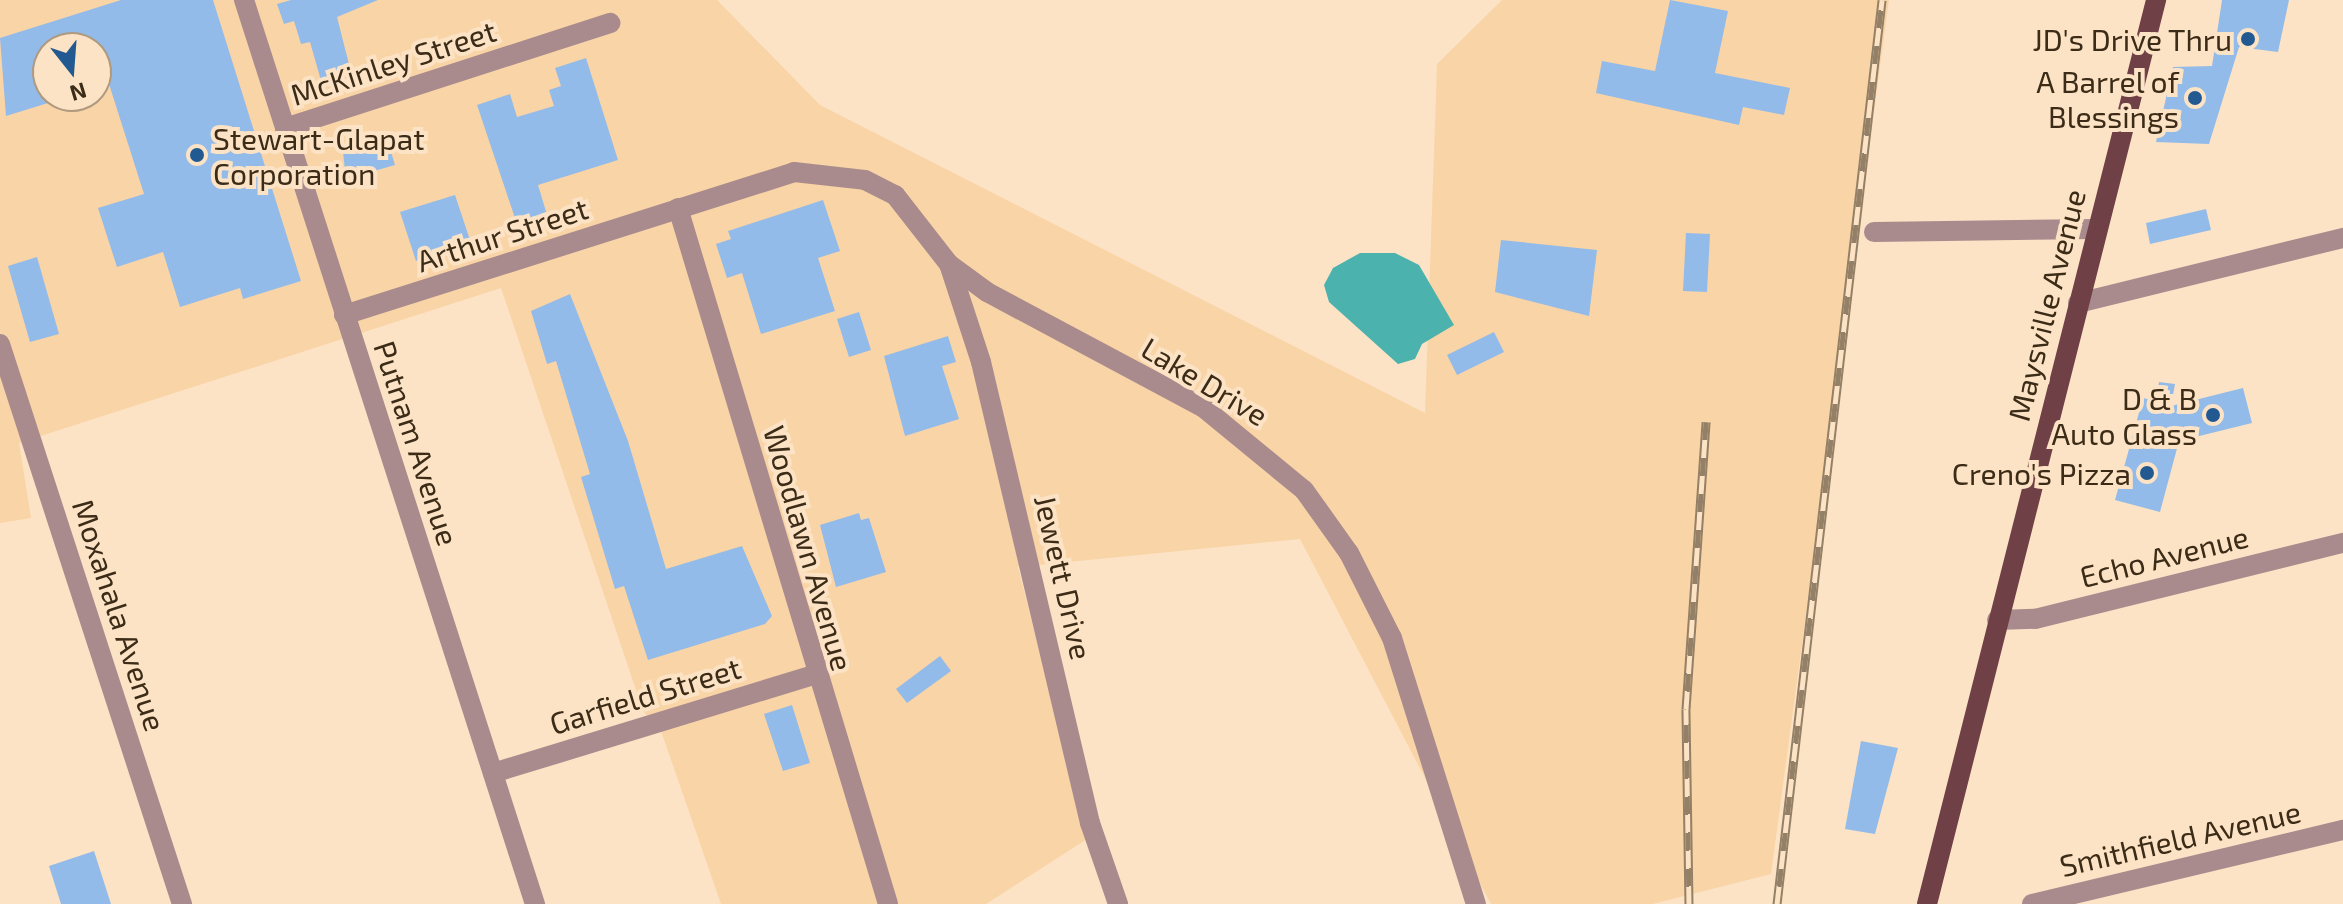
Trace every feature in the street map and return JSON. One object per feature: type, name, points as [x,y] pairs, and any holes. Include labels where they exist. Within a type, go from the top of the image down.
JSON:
[{"type":"main road","name":"Maysville Avenue","points":[[1927,904],[2156,0]]},
{"type":"street","name":"Putnam Avenue","points":[[244,0],[535,904]]},
{"type":"street","name":"McKinley Street","points":[[285,128],[611,23]]},
{"type":"street","name":"Lake Drive","points":[[678,208],[794,172],[824,170],[895,195],[949,264],[1020,311],[1204,408],[1304,490],[1349,553],[1392,638],[1476,904]]},
{"type":"street","name":"Arthur Street","points":[[344,315],[678,208]]},
{"type":"street","name":"Woodlawn Avenue","points":[[678,208],[814,675],[888,904]]},
{"type":"street","points":[[1874,232],[1991,225],[2097,229]]},
{"type":"street","points":[[2078,303],[2343,238]]},
{"type":"street","name":"Jewett Drive","points":[[949,264],[985,377],[1090,823],[1118,904]]},
{"type":"street","name":"Moxahala Avenue","points":[[0,344],[182,904]]},
{"type":"street","name":"Echo Avenue","points":[[1997,620],[2035,619],[2343,543]]},
{"type":"street","name":"Garfield Street","points":[[493,773],[814,675]]},
{"type":"street","name":"Smithfield Avenue","points":[[2032,904],[2343,830]]},
{"type":"shaded area","points":[[0,0],[717,0],[820,105],[1425,413],[1437,64],[1502,0],[1889,0],[1771,874],[1653,904],[1491,904],[1300,539],[1018,567],[1087,839],[986,904],[721,904],[661,731],[643,711],[501,288],[19,443],[31,518],[0,523]]},
{"type":"water","points":[[1360,253],[1395,253],[1419,265],[1454,325],[1422,344],[1415,359],[1398,364],[1329,302],[1324,285],[1333,268]]},
{"type":"building","name":"Stewart-Glapat Corporation","points":[[121,0],[213,0],[301,281],[243,299],[240,288],[180,307],[163,252],[117,267],[98,208],[144,194],[112,93],[112,32],[32,32],[32,108],[6,116],[0,38]]},
{"type":"building","points":[[291,0],[378,0],[337,17],[352,76],[322,84],[310,42],[301,44],[294,21],[284,24],[277,4]]},
{"type":"building","points":[[1670,0],[1728,11],[1715,73],[1790,88],[1784,115],[1743,107],[1739,125],[1596,93],[1602,61],[1655,71]]},
{"type":"building","points":[[2222,0],[2289,0],[2278,52],[2239,47],[2209,144],[2156,142],[2173,67],[2212,66]]},
{"type":"building","points":[[586,58],[618,160],[538,185],[548,218],[518,227],[477,105],[510,94],[517,117],[554,106],[549,90],[561,86],[555,68]]},
{"type":"building","points":[[388,142],[395,165],[346,179],[343,152]]},
{"type":"building","points":[[455,195],[471,243],[416,261],[400,212]]},
{"type":"building","points":[[823,200],[840,251],[818,258],[835,311],[761,334],[742,273],[727,278],[716,244],[731,239],[728,231]]},
{"type":"building","points":[[2206,209],[2211,230],[2150,244],[2146,223]]},
{"type":"building","points":[[1686,233],[1710,234],[1707,292],[1683,291]]},
{"type":"building","points":[[1501,240],[1597,250],[1589,316],[1495,292]]},
{"type":"building","points":[[37,257],[59,334],[30,342],[8,266]]},
{"type":"building","points":[[570,294],[628,441],[666,569],[742,546],[772,616],[765,624],[648,660],[624,586],[615,589],[581,477],[590,474],[556,361],[547,364],[531,311]]},
{"type":"building","points":[[859,312],[871,350],[849,357],[837,319]]},
{"type":"building","points":[[1494,332],[1504,352],[1457,375],[1447,355]]},
{"type":"building","points":[[948,336],[956,362],[942,366],[959,419],[905,436],[884,356]]},
{"type":"building","name":"Creno's Pizza","points":[[2159,382],[2175,384],[2171,406],[2243,388],[2252,423],[2179,441],[2160,512],[2115,500],[2143,398],[2156,401]]},
{"type":"building","points":[[859,513],[861,520],[869,518],[886,572],[836,587],[820,525]]},
{"type":"building","points":[[940,656],[951,671],[907,703],[896,689]]},
{"type":"building","points":[[792,705],[810,763],[783,771],[764,714]]},
{"type":"building","points":[[1861,741],[1898,748],[1875,834],[1845,829]]},
{"type":"building","points":[[94,851],[111,904],[61,904],[49,866]]},
{"type":"railway","points":[[1777,904],[1882,0]]},
{"type":"railway","points":[[1689,904],[1686,709],[1706,422]]},
{"type":"place","name":"JD's Drive Thru","points":[[2248,39]]},
{"type":"place","name":"A Barrel of Blessings","points":[[2195,98]]},
{"type":"place","name":"Stewart-Glapat Corporation","points":[[197,155]]},
{"type":"place","name":"D & B Auto Glass","points":[[2213,415]]},
{"type":"place","name":"Creno's Pizza","points":[[2147,473]]}]
